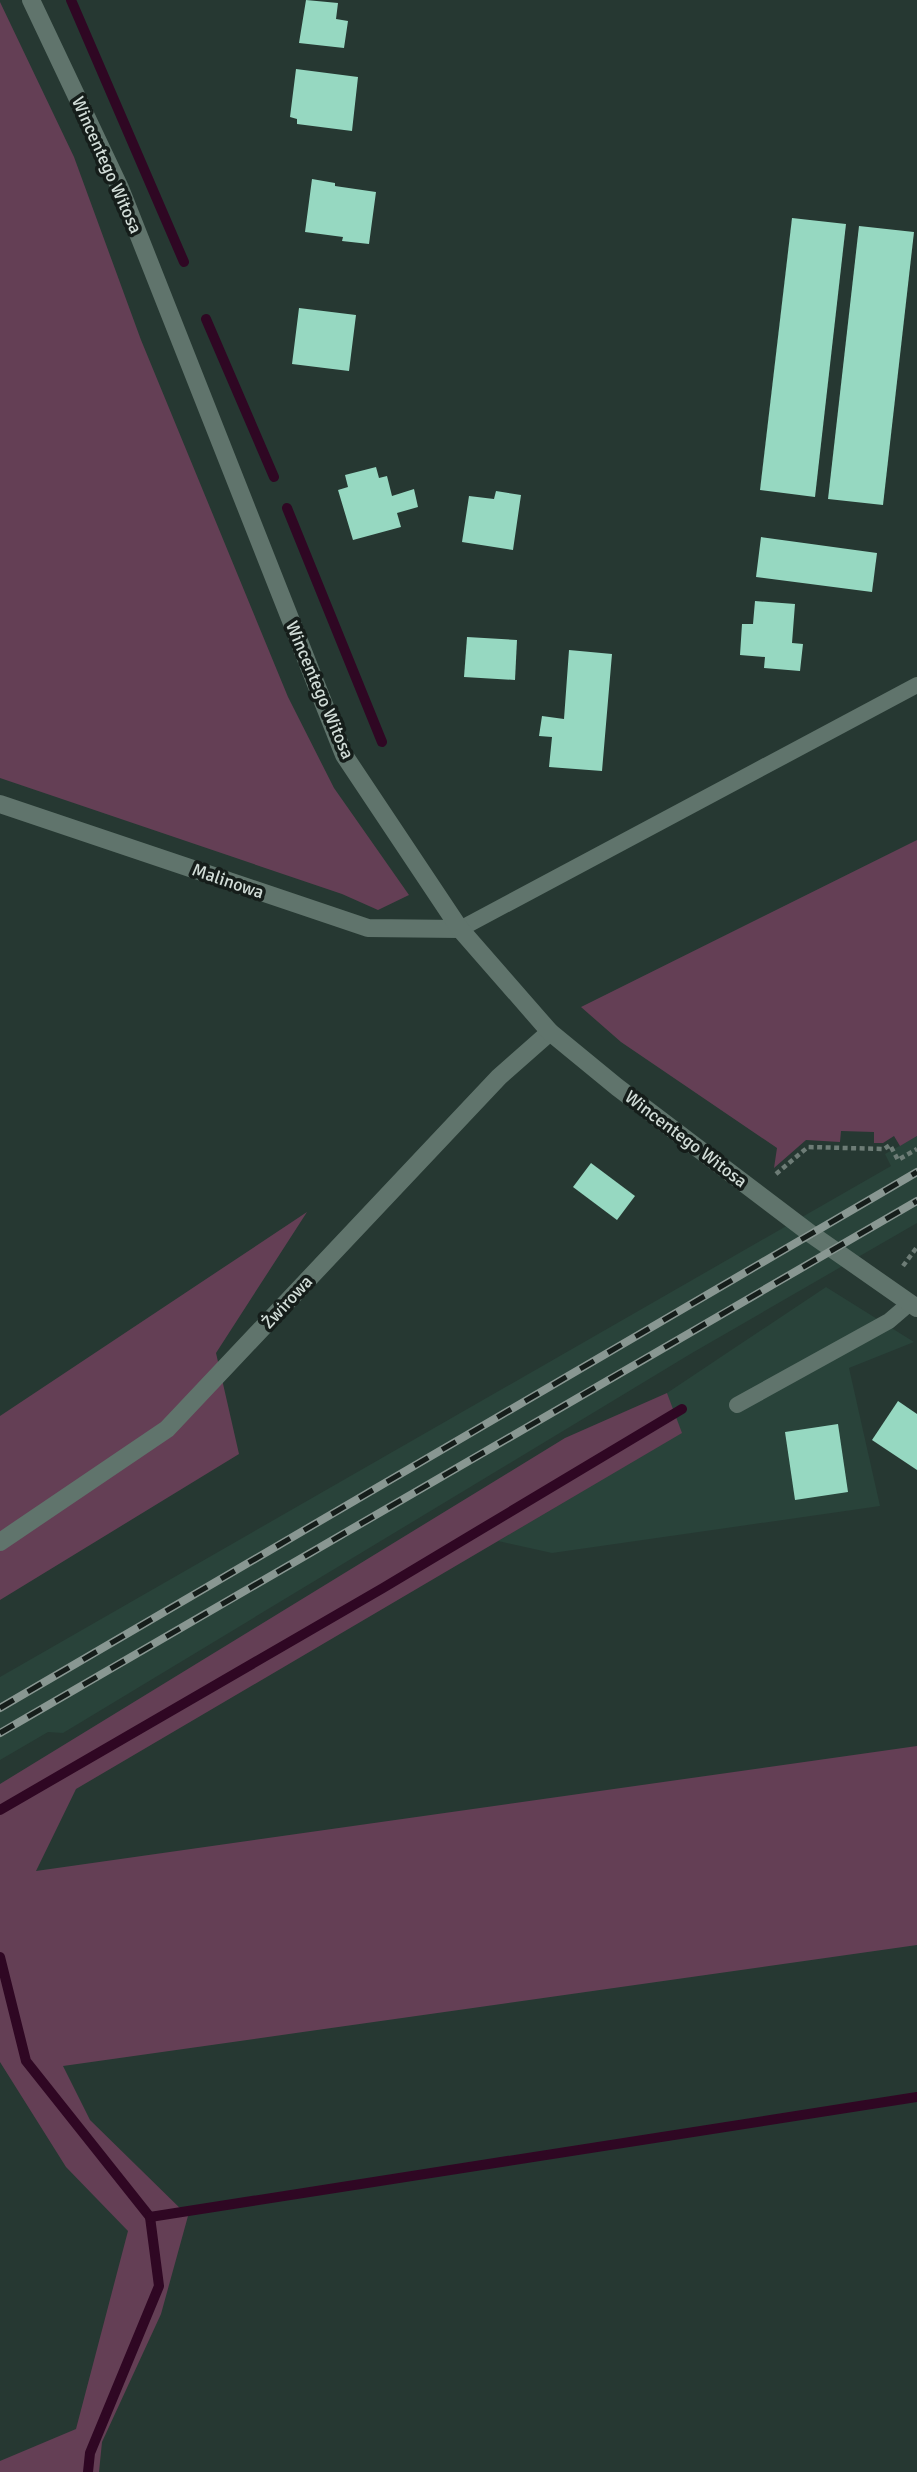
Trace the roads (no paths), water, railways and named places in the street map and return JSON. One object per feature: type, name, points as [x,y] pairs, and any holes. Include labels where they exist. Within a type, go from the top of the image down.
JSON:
[{"type":"street","name":"Wincentego Witosa","points":[[31,0],[120,188],[344,755],[460,929],[550,1032],[617,1087],[811,1234],[913,1306]]},
{"type":"street","name":"Malinowa","points":[[0,804],[368,928],[460,929]]},
{"type":"street","name":"Żwirowa","points":[[0,1542],[167,1429],[490,1087],[550,1032]]},
{"type":"lane","points":[[460,929],[917,685]]},
{"type":"lane","points":[[737,1405],[913,1306]]},
{"type":"waterway","points":[[71,0],[184,262]]},
{"type":"waterway","points":[[206,319],[274,477]]},
{"type":"waterway","points":[[287,508],[382,742]]},
{"type":"waterway","points":[[0,1810],[383,1588],[682,1409]]},
{"type":"waterway","points":[[0,1957],[26,2061],[150,2217],[159,2286],[90,2453],[88,2472]]},
{"type":"waterway","points":[[150,2217],[917,2097]]},
{"type":"railway","points":[[0,1708],[917,1172]]},
{"type":"railway","points":[[0,1733],[917,1201]]}]
